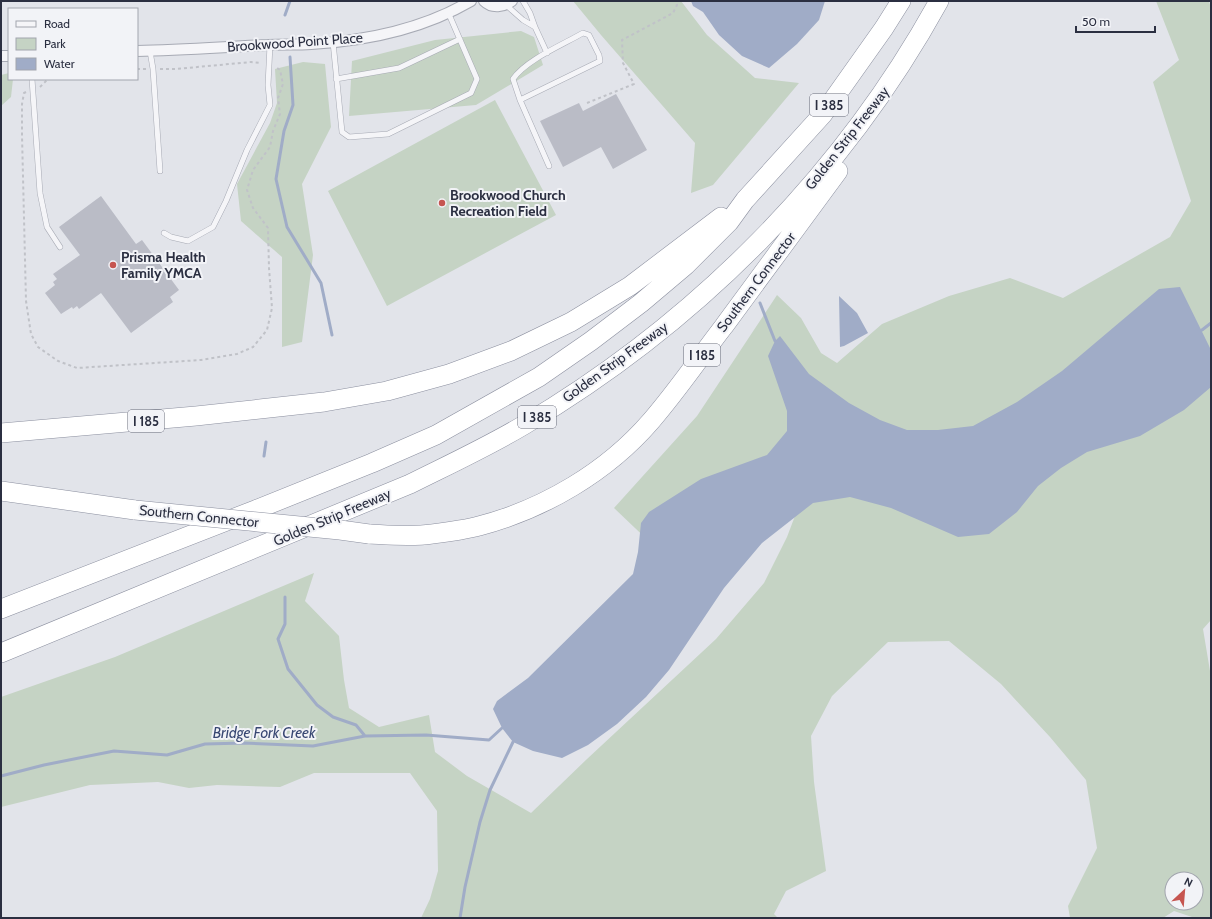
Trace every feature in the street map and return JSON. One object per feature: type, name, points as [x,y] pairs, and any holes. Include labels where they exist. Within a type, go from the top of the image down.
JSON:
[{"type":"highway","name":"I 385","points":[[1,609],[372,463],[436,435],[539,377],[591,341],[641,303],[706,246],[729,222],[745,200],[823,114],[884,28],[901,1]]},
{"type":"highway","name":"Golden Strip Freeway","points":[[1,654],[410,484],[523,426],[581,389],[631,354],[691,306],[746,256],[795,204],[845,144],[888,86],[939,1]]},
{"type":"highway","name":"Southern Connector","points":[[1,491],[135,510],[370,534],[432,534],[477,527],[495,522],[540,503],[567,489],[596,471],[624,449],[651,421],[679,386],[852,152],[898,86],[925,26]]},
{"type":"highway","name":"I 185","points":[[1,433],[196,416],[324,402],[387,391],[449,374],[511,351],[571,322],[630,286],[745,200]]},
{"type":"street","name":"Brookwood Point Place","points":[[138,51],[309,44],[366,38],[398,31],[457,9],[471,1]]},
{"type":"street","points":[[484,1],[496,6],[509,3]]},
{"type":"lane","points":[[523,1],[530,13],[546,53]]},
{"type":"lane","points":[[509,3],[523,20],[535,27]]},
{"type":"lane","points":[[334,42],[336,79],[342,132],[348,137],[388,134],[471,93],[477,79],[448,12]]},
{"type":"lane","points":[[520,100],[600,61],[599,55],[589,35],[582,33],[546,53],[518,71],[513,79],[520,100],[549,166]]},
{"type":"lane","points":[[336,79],[399,68],[460,39]]},
{"type":"lane","points":[[164,233],[170,237],[188,241],[214,227],[247,150],[270,105],[268,85],[270,45]]},
{"type":"lane","points":[[150,50],[153,69],[160,171]]},
{"type":"lane","points":[[32,80],[40,193],[47,227],[60,247]]},
{"type":"path","points":[[587,103],[634,84],[624,63],[622,40],[673,13],[677,5],[676,1]]},
{"type":"path","points":[[47,80],[41,86],[24,93],[22,104],[26,301],[31,334],[38,347],[58,361],[77,368],[201,360],[237,354],[253,347],[267,330],[272,308],[268,228],[253,208],[247,190],[253,170],[270,147],[273,131],[280,114],[278,98],[283,84],[280,70],[269,64],[251,62],[176,70],[138,69]]},
{"type":"green space","points":[[573,1],[681,1],[707,35],[755,78],[799,83],[713,185],[691,193],[695,143]]},
{"type":"green space","points":[[1156,1],[1209,1],[1211,8],[1211,620],[1203,629],[1211,677],[1211,918],[1195,918],[1174,911],[1163,918],[1070,918],[1068,906],[1097,848],[1086,780],[1050,737],[1001,684],[949,641],[888,642],[832,696],[811,736],[814,782],[826,871],[786,891],[774,914],[778,918],[421,918],[430,899],[438,871],[437,811],[410,773],[314,773],[280,787],[217,785],[189,788],[158,782],[90,785],[1,807],[1,697],[115,657],[314,573],[305,601],[339,636],[349,708],[379,727],[429,715],[435,752],[467,776],[531,813],[716,639],[764,583],[787,537],[798,508],[656,548],[614,508],[697,416],[777,295],[801,318],[821,353],[837,363],[882,324],[949,296],[1010,278],[1063,298],[1170,237],[1191,201],[1153,82],[1179,60]]},
{"type":"green space","points":[[521,31],[534,37],[543,65],[476,105],[349,116],[352,61],[435,40]]},
{"type":"green space","points":[[303,62],[325,64],[331,127],[302,184],[313,255],[302,342],[282,347],[282,257],[241,221],[237,184],[270,123],[277,103],[275,69]]},
{"type":"green space","points":[[8,73],[8,80],[13,80],[11,97],[1,106],[1,75]]},
{"type":"green space","name":"Brookwood Church Recreation Field","points":[[495,100],[556,215],[387,306],[328,191]]},
{"type":"water","points":[[691,1],[825,1],[819,20],[797,44],[769,68],[742,56],[719,35],[703,12],[693,6]]},
{"type":"water","points":[[1180,287],[1211,350],[1211,387],[1184,410],[1140,436],[1087,452],[1061,468],[1038,486],[1017,512],[989,534],[958,537],[891,508],[850,497],[813,503],[762,543],[724,588],[669,670],[646,697],[617,724],[588,745],[562,758],[533,751],[513,742],[502,728],[493,709],[497,701],[528,678],[633,574],[638,552],[641,523],[649,512],[701,479],[767,455],[787,431],[787,411],[768,356],[775,341],[780,336],[809,374],[849,403],[880,420],[907,430],[938,430],[973,426],[1017,402],[1062,371],[1159,289]]},
{"type":"water","points":[[839,296],[857,313],[868,333],[840,347]]},
{"type":"building","points":[[616,94],[647,150],[613,169],[601,147],[563,167],[540,121],[579,103],[583,111]]},
{"type":"building","name":"Prisma Health Family YMCA","points":[[101,196],[136,244],[142,240],[179,290],[170,297],[173,302],[131,333],[101,293],[79,309],[77,306],[73,309],[72,307],[61,314],[45,293],[55,285],[53,282],[57,279],[53,274],[80,255],[59,227]]},
{"type":"waterway","points":[[285,15],[290,1]]},
{"type":"waterway","points":[[290,57],[293,105],[284,131],[276,179],[287,227],[321,283],[332,335]]},
{"type":"waterway","points":[[760,303],[775,341]]},
{"type":"waterway","name":"Bridge Fork Creek","points":[[1202,330],[1211,323]]},
{"type":"waterway","points":[[264,456],[266,442]]},
{"type":"waterway","points":[[285,597],[285,624],[278,639],[288,669],[317,705],[333,717],[356,725],[365,736]]},
{"type":"waterway","name":"Bridge Fork Creek","points":[[1,776],[44,765],[114,751],[167,755],[205,744],[244,743],[313,746],[365,736],[426,735],[489,740],[502,728]]},
{"type":"waterway","points":[[460,918],[465,887],[480,822],[490,790],[513,742]]},
{"type":"place","name":"Brookwood Church Recreation Field","points":[[442,203]]},
{"type":"place","name":"Prisma Health Family YMCA","points":[[113,265]]}]
